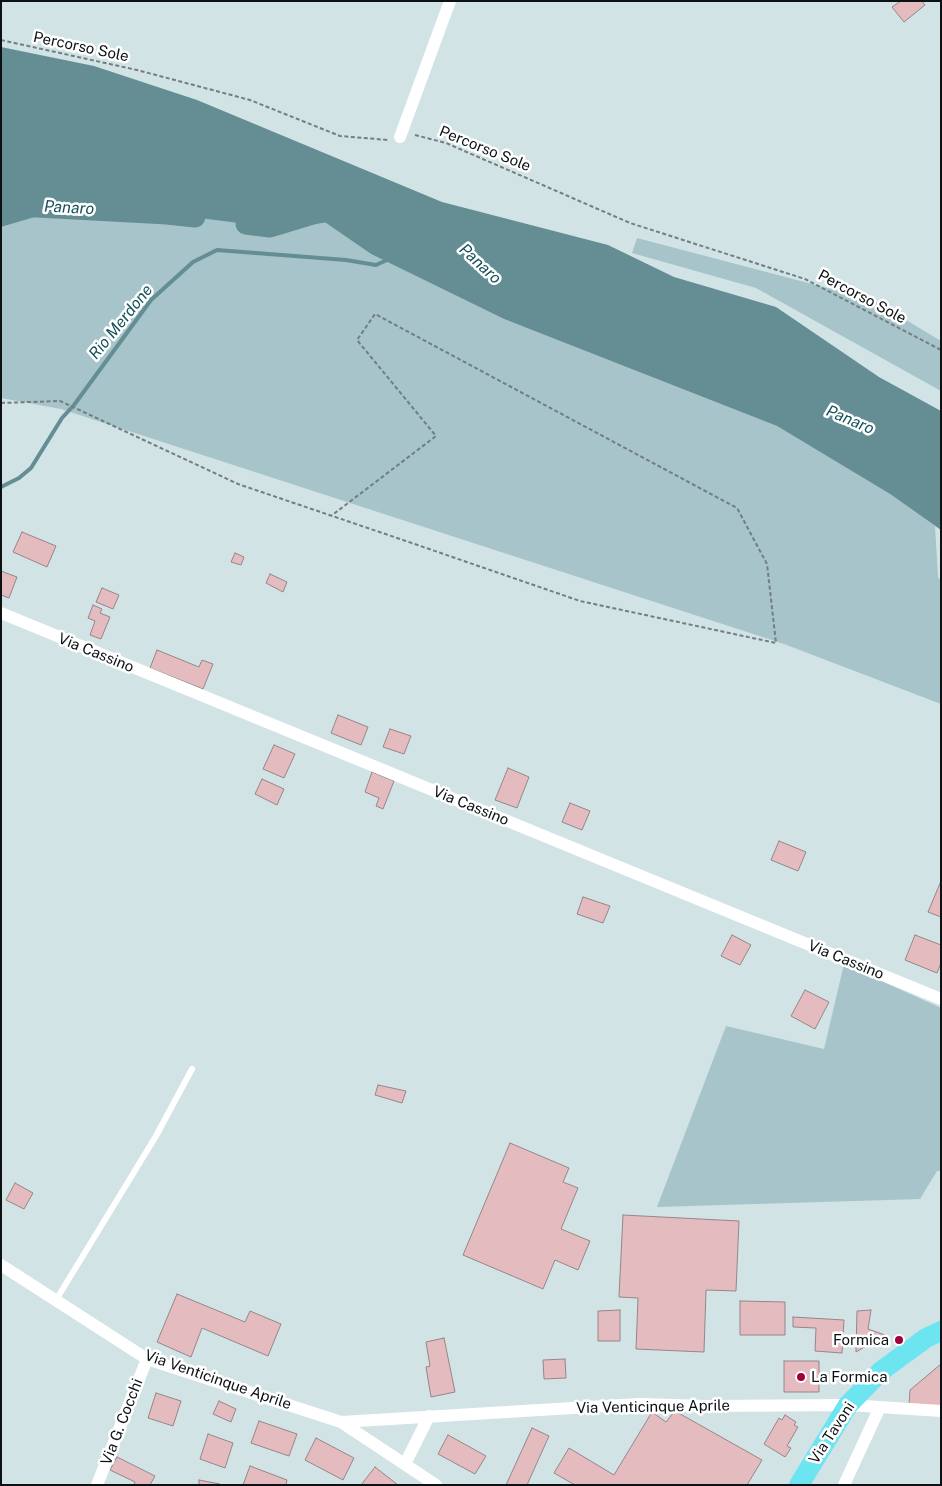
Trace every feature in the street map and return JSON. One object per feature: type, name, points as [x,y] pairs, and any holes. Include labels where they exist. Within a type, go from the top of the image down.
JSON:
[{"type":"main road","name":"Via Tavoni","points":[[799,1485],[848,1405],[880,1371],[926,1338],[941,1331]]},
{"type":"street","points":[[400,137],[450,1]]},
{"type":"street","name":"Via Cassino","points":[[1,614],[941,999]]},
{"type":"street","name":"Via Venticinque Aprile","points":[[1,1265],[147,1359],[341,1422],[638,1404],[706,1406],[848,1405],[941,1411]]},
{"type":"street","name":"Via G. Cocchi","points":[[97,1485],[147,1359]]},
{"type":"street","points":[[844,1485],[880,1407]]},
{"type":"street","points":[[405,1464],[429,1416]]},
{"type":"street","points":[[341,1422],[436,1485]]},
{"type":"lane","points":[[56,1300],[156,1136],[192,1069]]},
{"type":"path","name":"Percorso Sole","points":[[1,40],[137,70],[250,100],[340,136],[385,141],[415,134],[446,143],[630,223],[805,279],[941,350]]},
{"type":"path","points":[[1,403],[60,401],[238,484],[331,516],[580,601],[776,643],[767,564],[737,508],[375,314],[357,340],[436,436],[331,516]]},
{"type":"shaded area","points":[[82,202],[270,227],[313,214],[371,254],[504,319],[777,426],[890,494],[935,526],[938,577],[941,581],[941,704],[784,644],[61,409],[1,398],[1,227]]},
{"type":"shaded area","points":[[637,238],[873,300],[941,341],[941,391],[756,288],[632,253]]},
{"type":"shaded area","points":[[844,964],[941,1008],[941,1171],[937,1171],[920,1199],[657,1207],[726,1026],[824,1049]]},
{"type":"water","points":[[1,47],[94,66],[197,100],[442,202],[608,245],[674,277],[776,307],[879,377],[941,411],[941,530],[890,494],[777,426],[504,319],[371,254],[313,214],[270,227],[82,203],[1,227]]},
{"type":"building","points":[[901,1],[922,1],[925,5],[904,22],[892,7]]},
{"type":"building","points":[[22,532],[56,546],[47,567],[13,552]]},
{"type":"building","points":[[235,553],[244,557],[241,565],[231,562]]},
{"type":"building","points":[[1,571],[17,577],[9,598],[1,595]]},
{"type":"building","points":[[270,574],[287,582],[283,592],[266,583]]},
{"type":"building","points":[[102,588],[119,595],[113,609],[96,602]]},
{"type":"building","points":[[93,605],[102,609],[100,613],[110,617],[101,639],[90,635],[95,621],[88,618]]},
{"type":"building","points":[[157,650],[199,667],[202,660],[213,664],[203,689],[150,668]]},
{"type":"building","points":[[338,715],[368,727],[361,745],[331,733]]},
{"type":"building","points":[[390,729],[411,736],[404,754],[383,747]]},
{"type":"building","points":[[274,745],[295,754],[284,778],[263,769]]},
{"type":"building","points":[[508,768],[529,777],[517,808],[495,800]]},
{"type":"building","points":[[372,772],[394,781],[383,809],[376,806],[379,798],[365,792]]},
{"type":"building","points":[[262,779],[284,789],[277,805],[255,794]]},
{"type":"building","points":[[570,803],[590,811],[582,830],[562,822]]},
{"type":"building","points":[[779,841],[806,852],[798,871],[771,860]]},
{"type":"building","points":[[941,881],[941,917],[928,912]]},
{"type":"building","points":[[583,897],[610,906],[603,923],[577,914]]},
{"type":"building","points":[[732,935],[751,945],[740,965],[721,956]]},
{"type":"building","points":[[915,935],[941,945],[941,963],[937,973],[905,960]]},
{"type":"building","points":[[805,990],[829,1002],[815,1029],[791,1016]]},
{"type":"building","points":[[378,1085],[406,1091],[402,1103],[375,1095]]},
{"type":"building","points":[[510,1143],[569,1168],[563,1182],[578,1188],[561,1229],[590,1241],[578,1270],[555,1260],[543,1289],[463,1255]]},
{"type":"building","points":[[15,1183],[33,1193],[24,1209],[6,1200]]},
{"type":"building","points":[[623,1215],[739,1221],[736,1291],[706,1290],[704,1352],[636,1349],[638,1298],[619,1297]]},
{"type":"building","points":[[177,1294],[245,1322],[250,1311],[281,1324],[268,1356],[202,1328],[191,1357],[157,1342]]},
{"type":"building","points":[[740,1301],[785,1302],[785,1335],[740,1335]]},
{"type":"building","points":[[620,1310],[620,1341],[598,1341],[598,1311]]},
{"type":"building","points":[[871,1310],[868,1329],[885,1335],[856,1352],[857,1311]]},
{"type":"building","points":[[793,1317],[844,1320],[842,1353],[815,1351],[816,1328],[793,1327]]},
{"type":"building","points":[[444,1338],[455,1392],[431,1397],[426,1367],[430,1366],[426,1342]]},
{"type":"building","points":[[565,1359],[566,1378],[544,1379],[543,1360]]},
{"type":"building","name":"La Formica","points":[[784,1361],[819,1361],[819,1392],[784,1392]]},
{"type":"building","points":[[941,1364],[941,1407],[909,1405],[910,1390]]},
{"type":"building","points":[[156,1393],[181,1401],[173,1426],[148,1418]]},
{"type":"building","points":[[219,1401],[236,1409],[231,1422],[213,1414]]},
{"type":"building","points":[[675,1411],[762,1460],[747,1485],[575,1485],[554,1473],[569,1448],[614,1475],[652,1412],[666,1422]]},
{"type":"building","points":[[785,1415],[796,1422],[794,1425],[798,1427],[787,1446],[791,1448],[785,1457],[764,1444],[779,1418],[782,1420]]},
{"type":"building","points":[[259,1421],[297,1434],[289,1456],[251,1443]]},
{"type":"building","points":[[532,1428],[549,1436],[527,1485],[506,1485]]},
{"type":"building","points":[[208,1434],[233,1443],[225,1468],[200,1459]]},
{"type":"building","points":[[448,1435],[486,1456],[475,1474],[438,1454]]},
{"type":"building","points":[[316,1438],[354,1458],[343,1480],[305,1460]]},
{"type":"building","points":[[117,1457],[155,1476],[150,1485],[134,1485],[135,1482],[110,1470]]},
{"type":"building","points":[[250,1466],[287,1480],[286,1485],[243,1485]]},
{"type":"building","points":[[375,1467],[398,1485],[361,1485]]},
{"type":"building","points":[[199,1480],[220,1484],[199,1485]]},
{"type":"waterway","name":"Panaro","points":[[1,205],[195,217]]},
{"type":"waterway","name":"Panaro","points":[[246,224],[270,227],[313,214],[342,209]]},
{"type":"waterway","name":"Rio Merdone","points":[[1,487],[19,478],[31,468],[62,418],[74,405],[151,300],[193,262],[217,250],[346,260],[376,265],[389,259]]},
{"type":"place","name":"Formica","points":[[899,1340]]},
{"type":"place","name":"La Formica","points":[[801,1377]]}]
